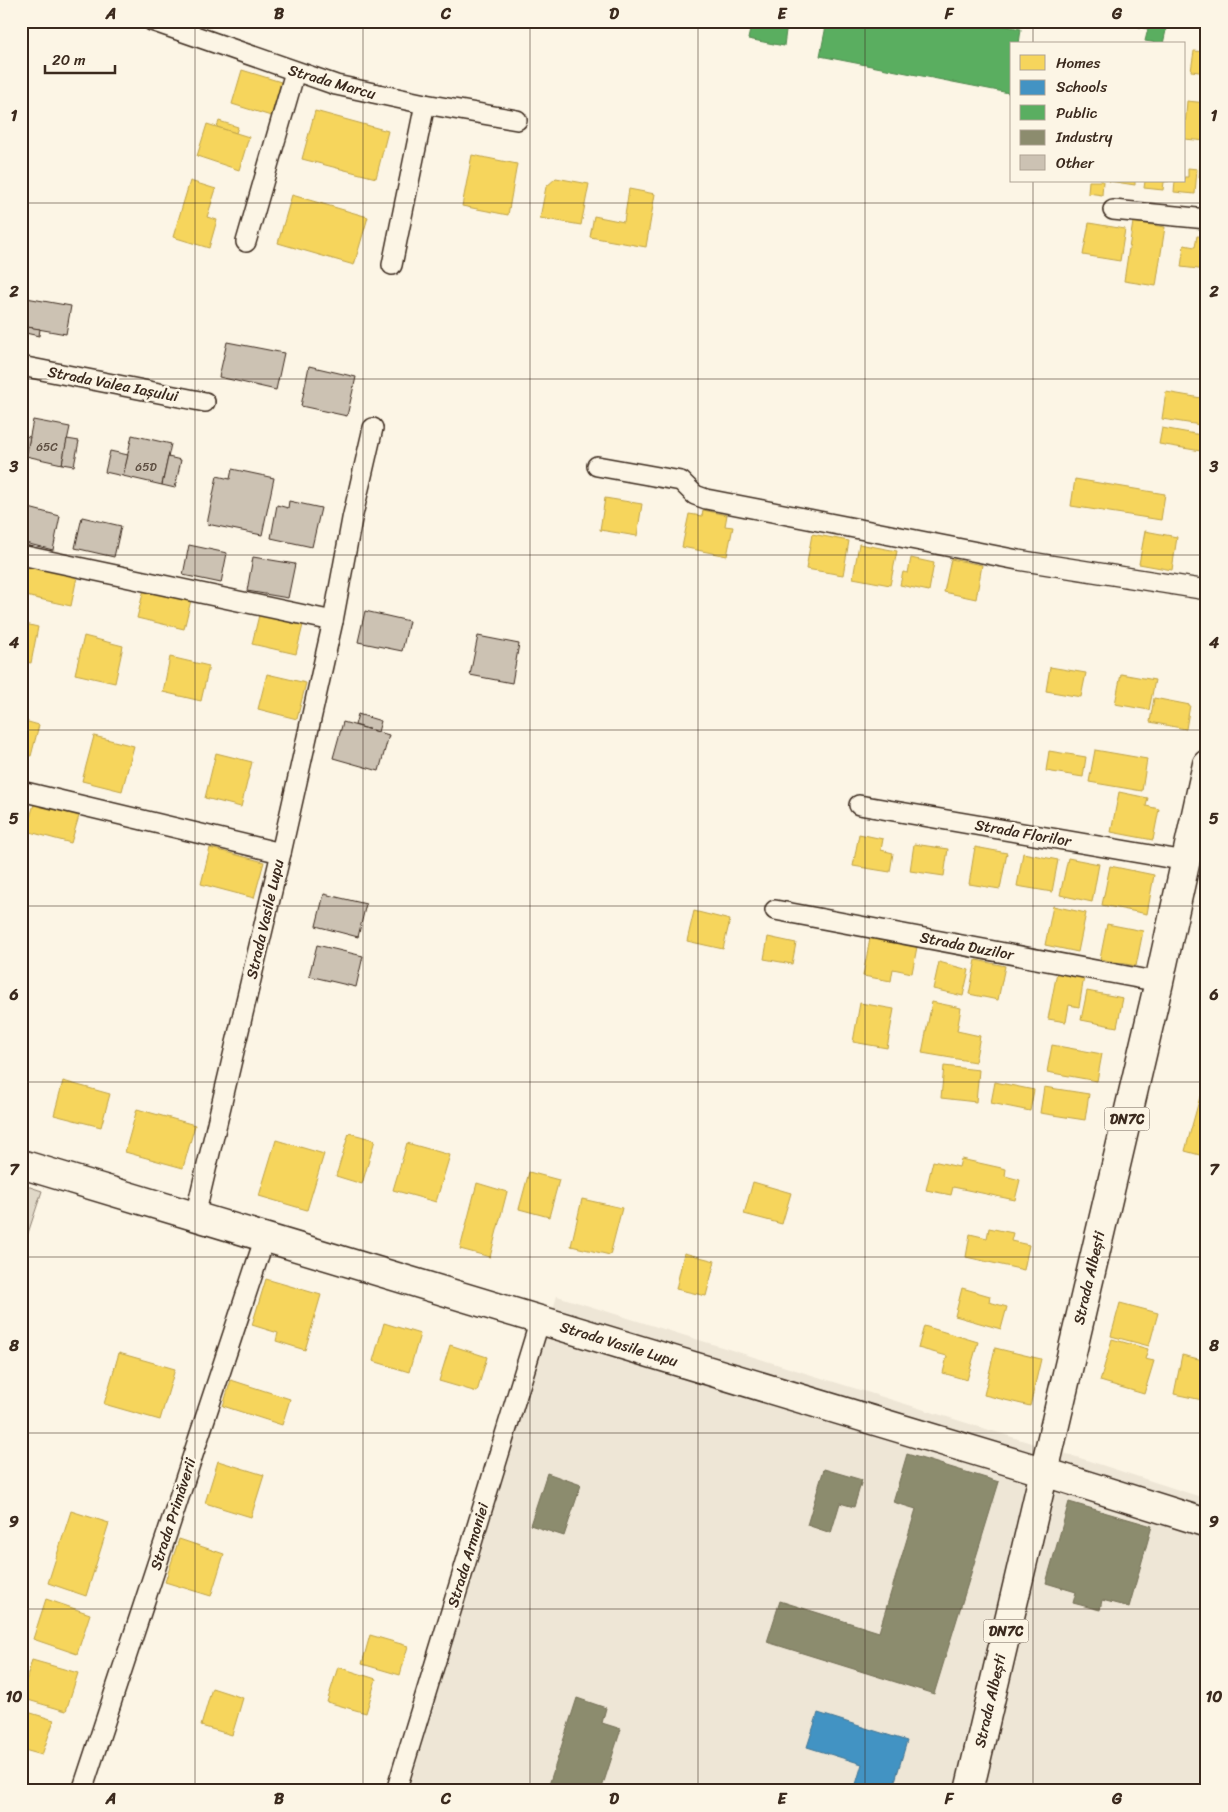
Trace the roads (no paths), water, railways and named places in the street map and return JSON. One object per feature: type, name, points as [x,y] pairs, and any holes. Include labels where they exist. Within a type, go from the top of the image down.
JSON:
[{"type":"main road","name":"Strada Albești","points":[[969,1791],[1205,780]]},
{"type":"main road","name":"Strada Vasile Lupu","points":[[21,1164],[1044,1472],[1207,1523]]},
{"type":"street","name":"Strada Marcu","points":[[152,21],[295,72],[370,93],[518,120]]},
{"type":"street","points":[[246,242],[295,72]]},
{"type":"street","points":[[392,265],[425,104]]},
{"type":"street","points":[[1113,210],[1207,219]]},
{"type":"street","name":"Strada Valea Iașului","points":[[21,366],[205,402]]},
{"type":"street","points":[[281,853],[333,621],[352,519],[373,428]]},
{"type":"street","points":[[597,466],[681,480],[695,495],[715,501],[1018,560],[1207,590]]},
{"type":"street","points":[[21,554],[333,621]]},
{"type":"street","name":"Strada Vasile Lupu","points":[[21,791],[281,853],[195,1216]]},
{"type":"street","name":"Strada Florilor","points":[[859,805],[1186,861]]},
{"type":"street","name":"Strada Duzilor","points":[[774,910],[1159,982]]},
{"type":"street","name":"Strada Primăverii","points":[[82,1791],[264,1237]]},
{"type":"street","name":"Strada Armoniei","points":[[396,1791],[540,1320]]}]
